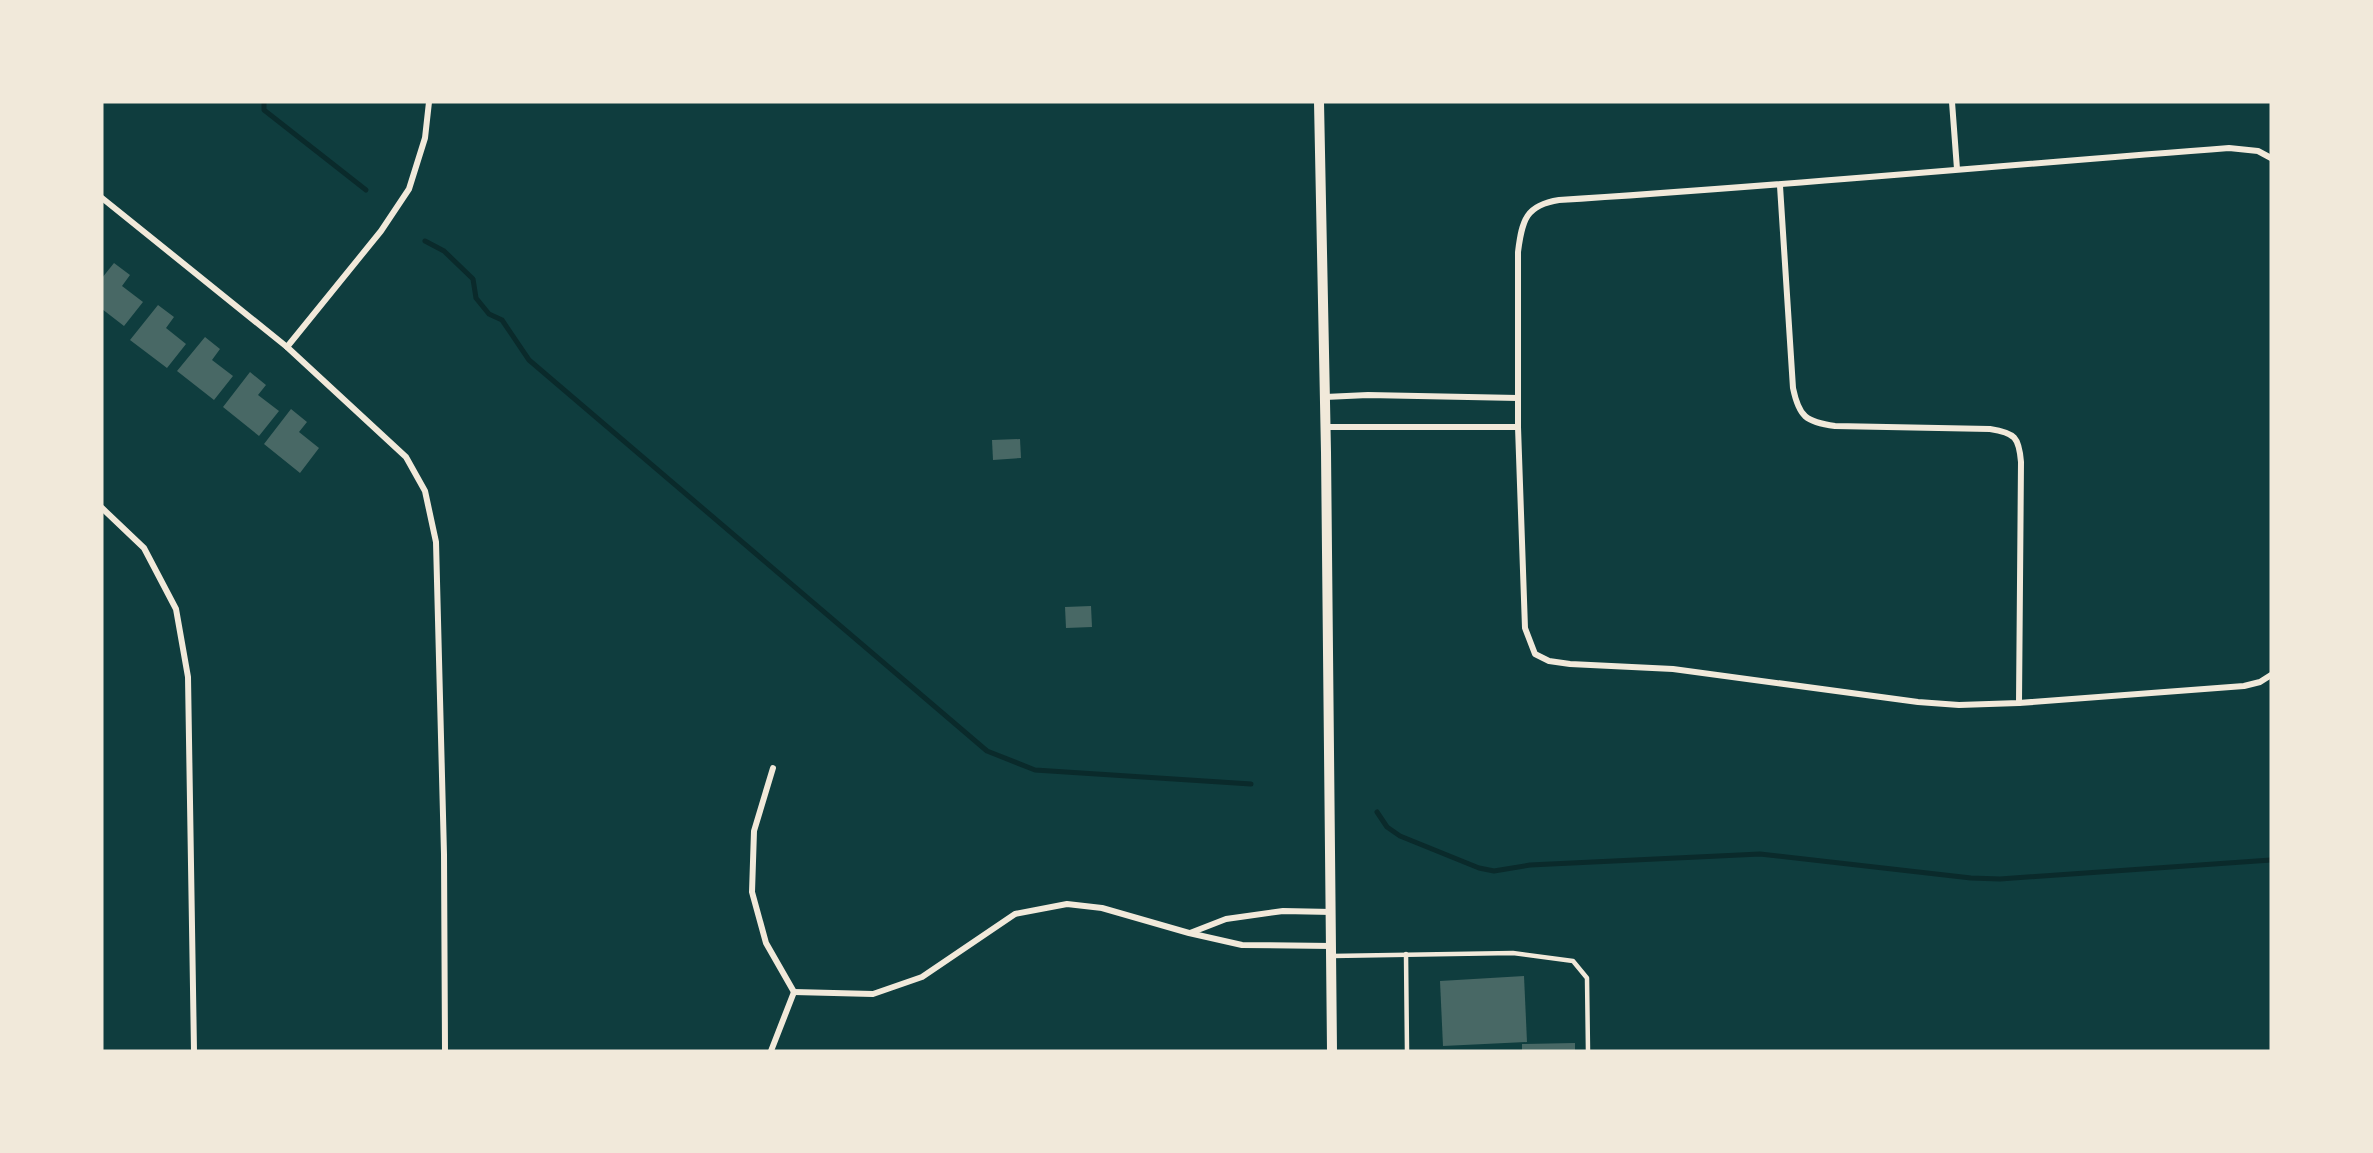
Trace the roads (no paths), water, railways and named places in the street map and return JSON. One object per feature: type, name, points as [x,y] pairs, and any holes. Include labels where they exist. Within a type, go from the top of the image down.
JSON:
[{"type":"street","points":[[287,346],[381,231],[409,189],[425,138],[429,102]]},
{"type":"street","points":[[1319,102],[1326,428],[1332,1051]]},
{"type":"street","points":[[1952,102],[1957,169]]},
{"type":"street","points":[[2270,157],[2252,149],[2229,148],[1957,169],[1780,186],[1559,200],[1537,205],[1527,216],[1520,236],[1518,252],[1518,427],[1523,614],[1525,628],[1535,654],[1549,661],[1673,669],[1918,702],[1959,705],[2019,703],[2244,686],[2260,682],[2271,675]]},
{"type":"street","points":[[1780,186],[1793,388],[1797,406],[1803,416],[1817,424],[1835,426],[1990,429],[2011,434],[2017,440],[2021,462],[2019,703]]},
{"type":"street","points":[[102,198],[287,346],[406,457],[425,491],[436,542],[444,854],[445,1051]]},
{"type":"street","points":[[1325,397],[1368,395],[1518,398]]},
{"type":"street","points":[[1326,428],[1518,427]]},
{"type":"street","points":[[102,508],[144,548],[176,609],[188,677],[194,1051]]},
{"type":"street","points":[[773,768],[754,831],[752,891],[766,944],[794,992]]},
{"type":"street","points":[[794,992],[873,994],[922,977],[1015,914],[1067,904],[1102,908],[1189,933],[1242,945],[1332,951]]},
{"type":"street","points":[[1189,933],[1226,919],[1283,911],[1332,912]]},
{"type":"street","points":[[771,1051],[794,992]]},
{"type":"lane","points":[[1332,951],[1406,954],[1513,953],[1573,961],[1587,978],[1588,1051]]},
{"type":"lane","points":[[1406,954],[1407,1051]]},
{"type":"waterway","points":[[264,102],[264,110],[366,190]]},
{"type":"waterway","points":[[425,241],[444,251],[473,279],[476,298],[489,314],[502,320],[529,360],[987,751],[1035,770],[1251,784]]},
{"type":"waterway","points":[[1377,812],[1387,827],[1400,836],[1479,868],[1494,871],[1530,865],[1760,854],[1971,878],[2000,879],[2271,860]]}]
